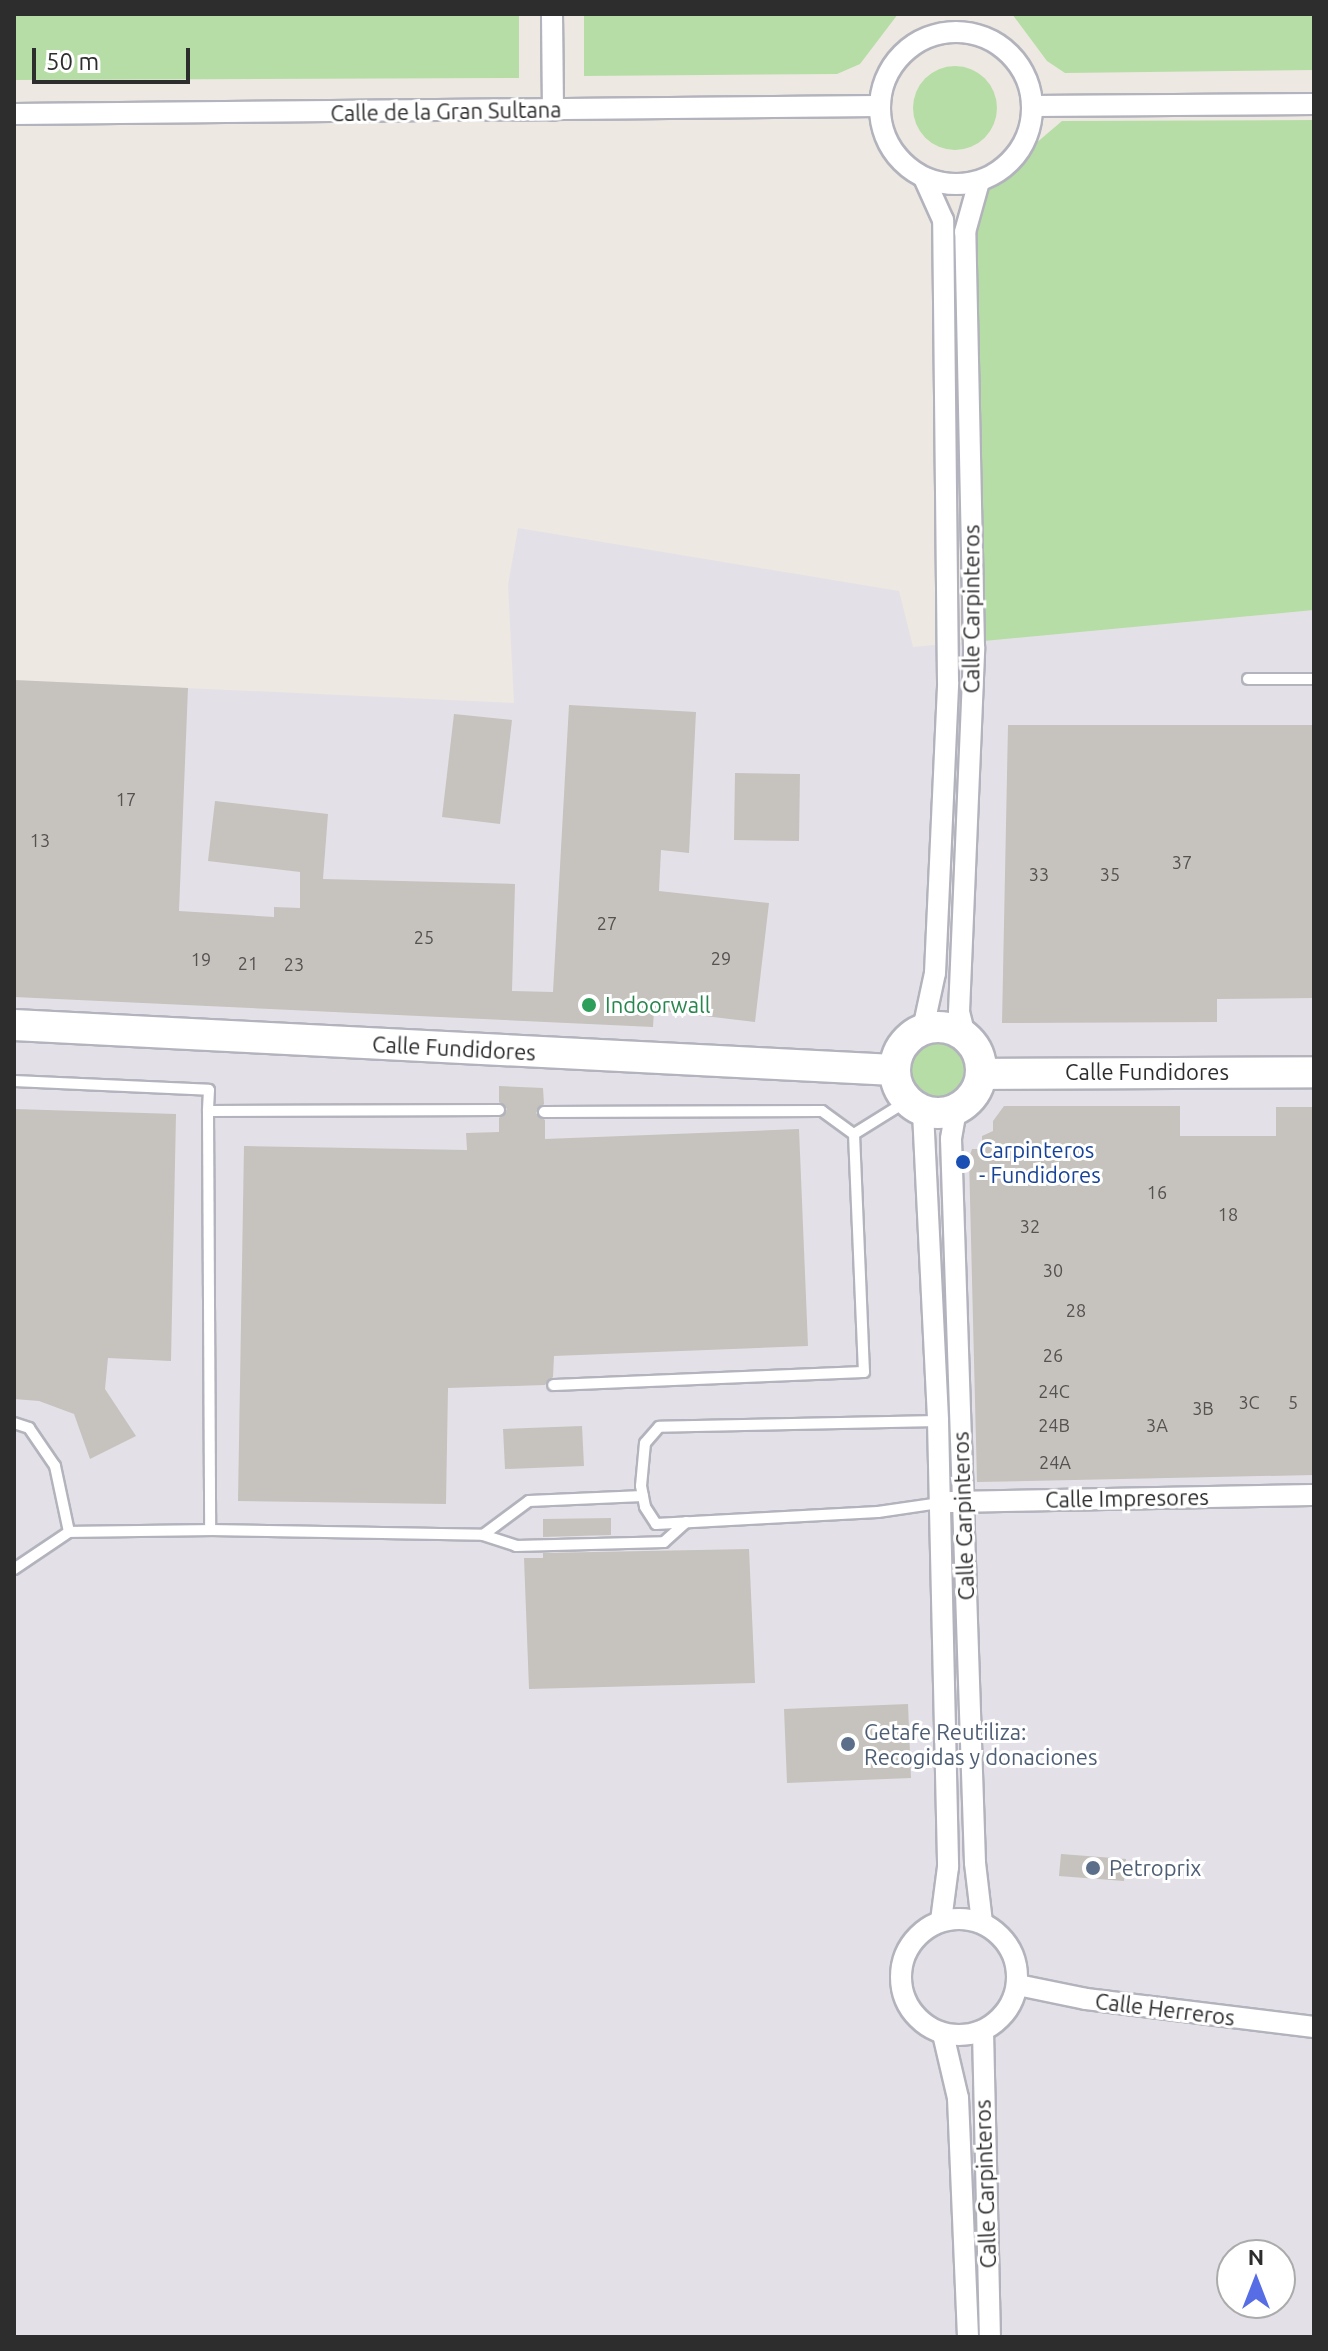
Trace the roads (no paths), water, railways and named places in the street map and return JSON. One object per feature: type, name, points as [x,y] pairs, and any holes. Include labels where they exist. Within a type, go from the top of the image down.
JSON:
[{"type":"street","points":[[552,14],[553,110]]},
{"type":"street","points":[[938,23],[972,23],[1007,49],[1026,73],[1033,106],[1032,126],[1011,163],[979,182],[956,185],[925,180],[890,149],[878,106],[886,73],[906,48],[938,23]]},
{"type":"street","points":[[1033,106],[1314,104]]},
{"type":"street","name":"Calle de la Gran Sultana","points":[[14,114],[878,106]]},
{"type":"street","name":"Calle Carpinteros","points":[[923,1029],[935,973],[948,682],[943,220],[925,180]]},
{"type":"street","name":"Calle Carpinteros","points":[[965,1036],[959,1012],[974,647],[965,232],[979,182]]},
{"type":"street","name":"Calle Fundidores","points":[[14,1025],[894,1070]]},
{"type":"street","points":[[945,1027],[965,1036],[978,1053],[981,1074],[977,1088],[956,1110],[915,1106],[894,1070],[904,1043],[923,1029],[945,1027]]},
{"type":"street","name":"Calle Fundidores","points":[[981,1074],[1314,1072]]},
{"type":"street","name":"Calle Carpinteros","points":[[915,1106],[938,1421],[948,1867],[941,1921]]},
{"type":"street","name":"Calle Carpinteros","points":[[956,1110],[951,1139],[975,1863],[982,1923]]},
{"type":"street","name":"Calle Impresores","points":[[940,1503],[1314,1495]]},
{"type":"street","points":[[941,1921],[982,1923],[1006,1941],[1015,1959],[1018,1985],[1012,2005],[983,2031],[943,2034],[920,2021],[901,1986],[904,1955],[915,1938],[941,1921]]},
{"type":"street","name":"Calle Herreros","points":[[1018,1985],[1314,2027]]},
{"type":"street","name":"Calle Carpinteros","points":[[983,2031],[990,2337]]},
{"type":"street","name":"Calle Carpinteros","points":[[943,2034],[958,2098],[968,2337]]},
{"type":"lane","points":[[1248,679],[1314,679]]},
{"type":"lane","points":[[14,1081],[209,1090],[210,1530]]},
{"type":"lane","points":[[854,1134],[915,1106]]},
{"type":"lane","points":[[208,1111],[499,1110]]},
{"type":"lane","points":[[544,1112],[822,1111],[854,1134]]},
{"type":"lane","points":[[553,1385],[864,1372],[854,1134]]},
{"type":"lane","points":[[938,1421],[659,1427],[645,1443],[643,1496],[656,1524],[878,1512],[940,1503]]},
{"type":"lane","points":[[14,1423],[29,1428],[55,1466],[69,1532]]},
{"type":"lane","points":[[483,1535],[529,1501],[643,1496]]},
{"type":"lane","points":[[14,1569],[69,1532],[210,1530],[483,1535],[516,1546],[664,1542],[686,1522]]},
{"type":"place","name":"Indoorwall","points":[[589,1005]]},
{"type":"place","name":"Carpinteros - Fundidores","points":[[963,1162]]},
{"type":"place","name":"Getafe Reutiliza: Recogidas y donaciones","points":[[848,1744]]},
{"type":"place","name":"Petroprix","points":[[1093,1868]]}]
